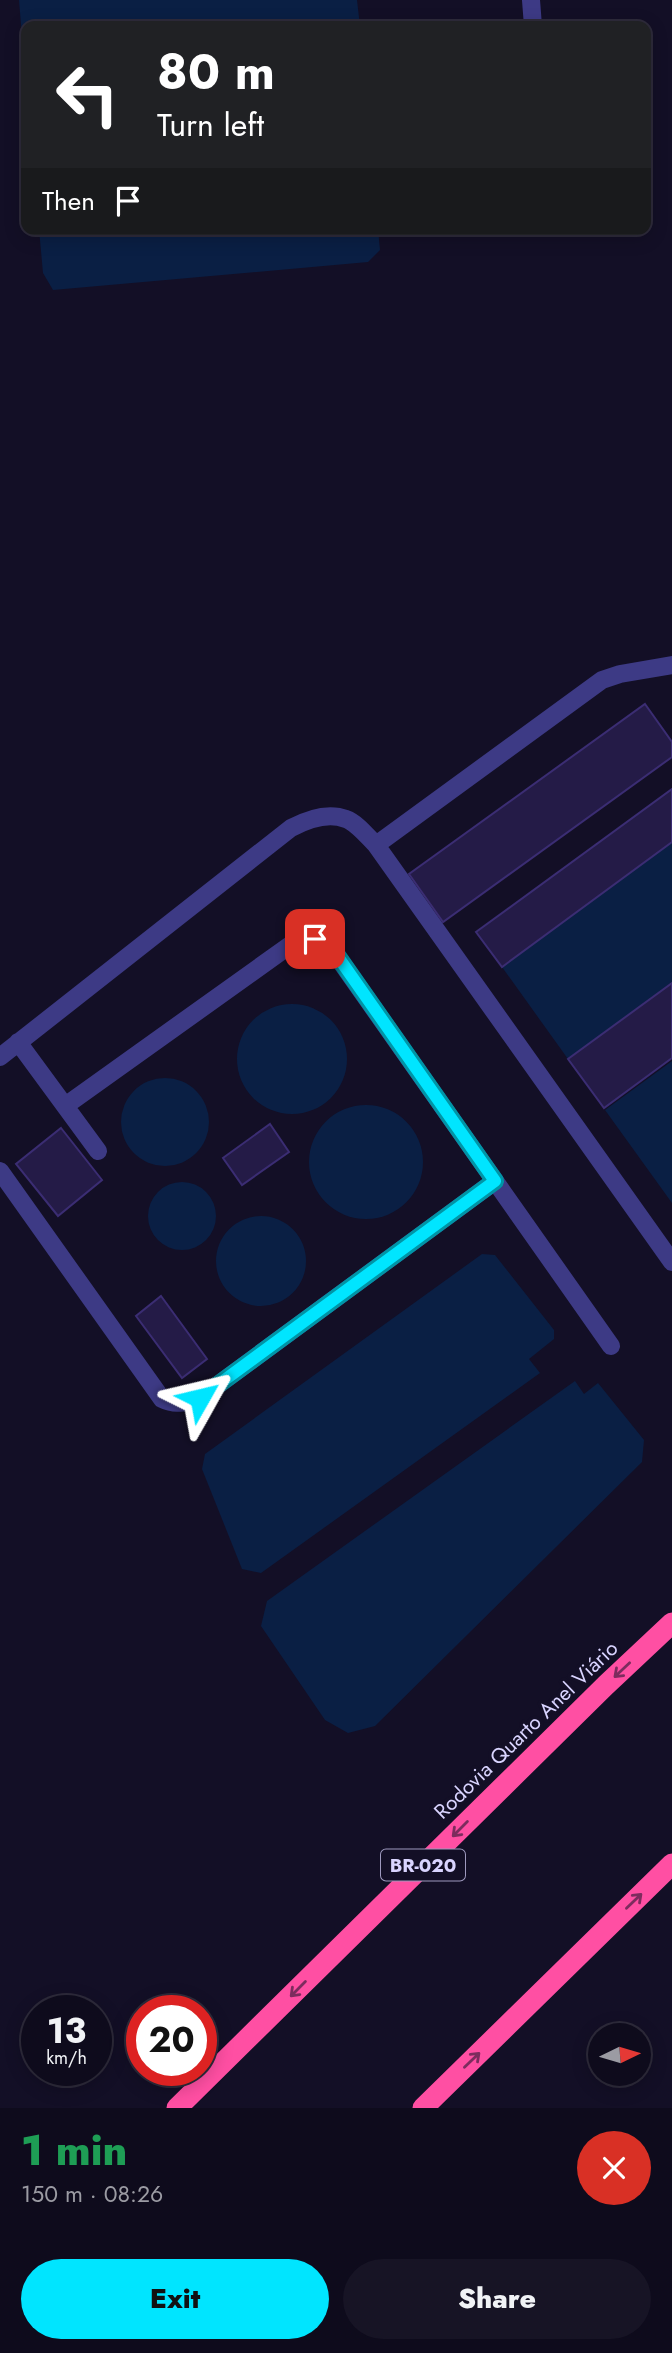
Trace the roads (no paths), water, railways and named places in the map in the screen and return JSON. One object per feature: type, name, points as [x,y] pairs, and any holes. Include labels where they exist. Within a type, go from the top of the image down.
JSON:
[{"type":"highway","name":"Rodovia Quarto Anel Viário","points":[[177,2108],[672,1623]]},
{"type":"highway","points":[[423,2108],[672,1864]]},
{"type":"lane","points":[[531,0],[533,21]]},
{"type":"lane","points":[[376,845],[602,680],[672,665]]},
{"type":"lane","points":[[0,1057],[291,828],[305,820],[345,819],[376,845],[672,1262]]},
{"type":"lane","points":[[65,1106],[293,943],[301,939],[315,939],[329,944],[611,1346]]},
{"type":"lane","points":[[18,1042],[98,1151]]},
{"type":"lane","points":[[0,1171],[162,1399],[171,1403],[200,1398],[495,1181]]},
{"type":"water","points":[[19,0],[357,0],[359,21],[21,21],[21,24]]},
{"type":"water","points":[[40,235],[379,235],[380,250],[368,262],[53,290],[43,273]]},
{"type":"water","points":[[672,842],[672,982],[568,1059],[502,967]]},
{"type":"water","points":[[292,1004],[313,1008],[331,1020],[343,1038],[347,1059],[343,1080],[331,1098],[313,1110],[292,1114],[271,1110],[253,1098],[241,1080],[237,1059],[241,1038],[253,1020],[271,1008]]},
{"type":"water","points":[[672,1061],[672,1203],[605,1110]]},
{"type":"water","points":[[165,1078],[190,1085],[202,1097],[209,1122],[202,1147],[190,1159],[165,1166],[140,1159],[128,1147],[121,1122],[128,1097],[140,1085]]},
{"type":"water","points":[[366,1105],[388,1109],[406,1122],[419,1140],[423,1162],[419,1184],[406,1202],[388,1215],[366,1219],[344,1215],[326,1202],[313,1184],[309,1162],[313,1140],[326,1122],[344,1109]]},
{"type":"water","points":[[182,1182],[195,1185],[206,1192],[213,1203],[216,1216],[213,1229],[206,1240],[195,1247],[182,1250],[169,1247],[158,1240],[151,1229],[148,1216],[151,1203],[158,1192],[169,1185]]},
{"type":"water","points":[[261,1216],[278,1220],[293,1229],[302,1244],[306,1261],[302,1278],[293,1293],[278,1302],[261,1306],[244,1302],[229,1293],[220,1278],[216,1261],[220,1244],[229,1229],[244,1220]]},
{"type":"water","points":[[482,1254],[495,1255],[554,1330],[554,1339],[529,1359],[540,1373],[261,1573],[242,1569],[202,1469],[205,1454]]},
{"type":"water","points":[[575,1381],[584,1394],[598,1383],[644,1440],[642,1462],[375,1726],[348,1733],[325,1720],[261,1626],[267,1601]]}]
